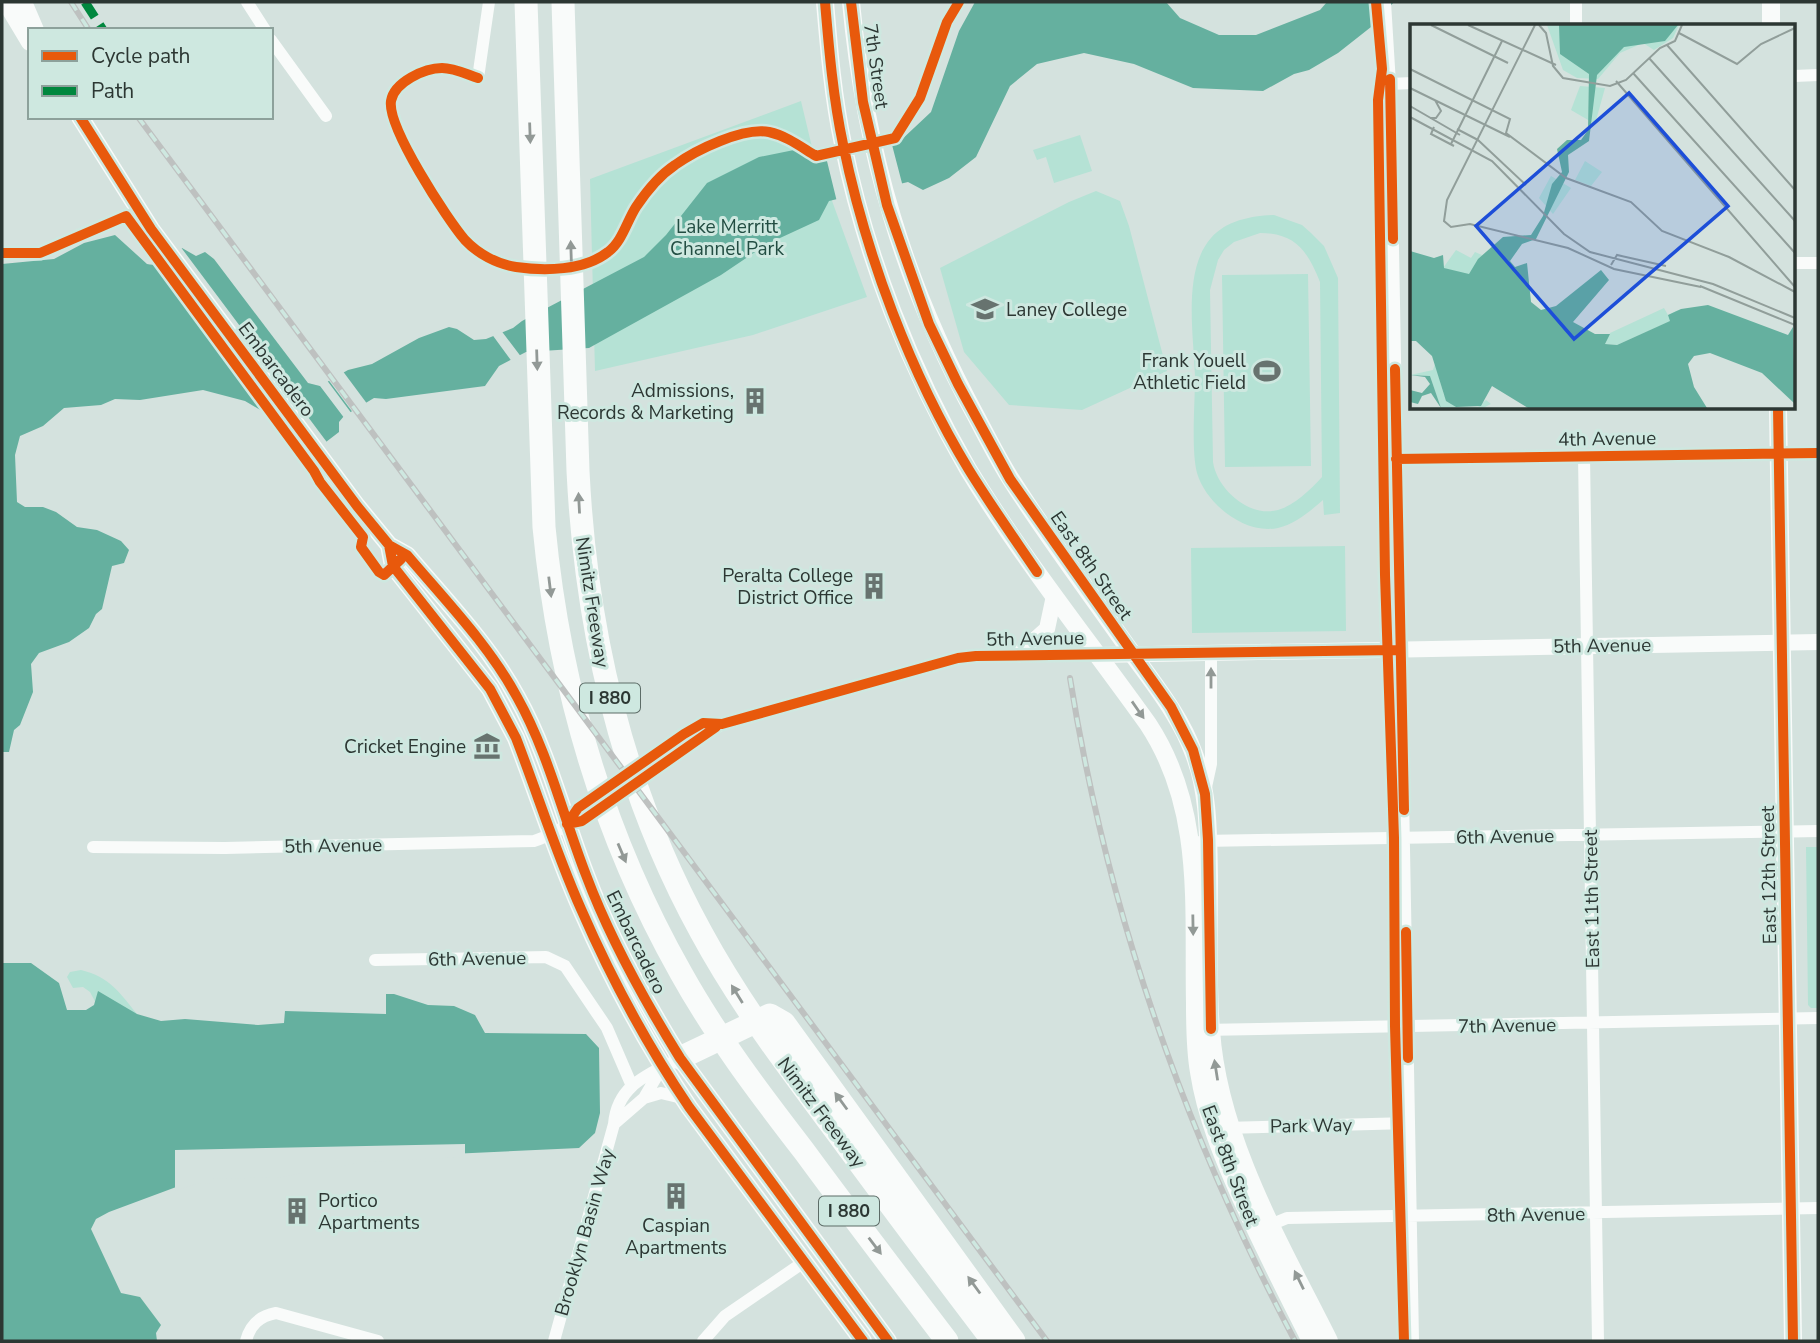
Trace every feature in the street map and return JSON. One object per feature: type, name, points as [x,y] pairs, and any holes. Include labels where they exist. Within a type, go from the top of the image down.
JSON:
[{"type":"highway","points":[[517,2],[528,65]]},
{"type":"highway","name":"Nimitz Freeway","points":[[526,2],[544,527],[557,631],[585,750],[627,865],[682,976],[736,1060],[947,1341]]},
{"type":"highway","name":"Nimitz Freeway","points":[[563,2],[581,521],[593,622],[622,744],[667,862],[688,908],[725,974],[781,1058],[993,1341]]},
{"type":"highway","points":[[565,63],[578,2]]},
{"type":"highway","points":[[671,1063],[770,1015],[784,1023],[1014,1341]]},
{"type":"main road","points":[[6,2],[28,39]]},
{"type":"main road","points":[[23,2],[34,28]]},
{"type":"main road","name":"East 8th Street","points":[[825,2],[831,71],[843,144],[860,213],[889,300],[932,399],[968,468],[1054,596],[1148,724],[1169,761],[1200,841]]},
{"type":"main road","name":"7th Street","points":[[851,2],[857,65],[870,135]]},
{"type":"main road","points":[[1771,2],[1771,24]]},
{"type":"main road","name":"Embarcadero","points":[[81,119],[151,229],[325,464],[389,545],[407,555],[494,660],[507,680],[527,717],[597,902],[658,1021],[682,1098],[863,1341]]},
{"type":"main road","name":"East 8th Street","points":[[870,135],[887,205],[929,324],[964,395],[1010,480],[1171,707],[1184,730],[1200,770],[1205,794],[1200,841],[1203,1030],[1219,1090],[1221,1129],[1311,1341]]},
{"type":"main road","name":"East 12th Street","points":[[1778,410],[1793,1341]]},
{"type":"main road","name":"Embarcadero","points":[[389,545],[393,566],[470,662],[503,712],[602,956],[629,1009],[671,1063],[704,1090],[888,1341]]},
{"type":"main road","name":"East 8th Street","points":[[1264,1227],[1329,1341]]},
{"type":"street","points":[[247,2],[264,28]]},
{"type":"street","points":[[478,78],[489,2]]},
{"type":"street","points":[[1385,2],[1390,84],[1413,1341]]},
{"type":"street","points":[[1576,2],[1576,24]]},
{"type":"street","points":[[273,43],[326,116]]},
{"type":"street","points":[[1796,76],[1818,75]]},
{"type":"street","points":[[1390,84],[1410,83]]},
{"type":"street","points":[[1796,263],[1818,263]]},
{"type":"street","name":"4th Avenue","points":[[1396,459],[1818,453]]},
{"type":"street","name":"East 11th Street","points":[[1584,456],[1598,1341]]},
{"type":"street","points":[[1018,655],[1047,629],[1054,596]]},
{"type":"street","name":"5th Avenue","points":[[93,847],[225,848],[531,841],[551,834],[567,824],[582,821],[722,724],[958,658],[1587,644],[1818,642]]},
{"type":"street","name":"East 8th Street","points":[[1205,794],[1211,764],[1211,652]]},
{"type":"street","name":"6th Avenue","points":[[1200,841],[1818,831]]},
{"type":"street","name":"6th Avenue","points":[[375,960],[546,957],[565,967],[607,1028],[632,1086]]},
{"type":"street","name":"7th Avenue","points":[[1203,1030],[1818,1018]]},
{"type":"street","name":"Brooklyn Basin Way","points":[[554,1341],[614,1124],[615,1108],[632,1086],[671,1063]]},
{"type":"street","name":"Brooklyn Basin Way","points":[[614,1124],[644,1098],[671,1063]]},
{"type":"street","points":[[644,1098],[662,1093],[682,1098]]},
{"type":"street","name":"Park Way","points":[[1221,1129],[1409,1123]]},
{"type":"street","name":"8th Avenue","points":[[1264,1227],[1287,1218],[1818,1208]]},
{"type":"street","points":[[703,1341],[726,1316],[804,1262]]},
{"type":"street","points":[[247,1336],[256,1321],[265,1315],[276,1313],[377,1341]]},
{"type":"green space","name":"Lake Merritt Channel Park","points":[[801,101],[811,143],[867,297],[753,335],[595,371],[590,179]]},
{"type":"green space","points":[[1080,135],[1092,171],[1054,183],[1046,157],[1037,160],[1033,150]]},
{"type":"green space","points":[[1096,191],[1120,201],[1167,371],[1082,410],[1009,405],[964,352],[940,268]]},
{"type":"green space","points":[[1274,215],[1302,225],[1324,246],[1338,278],[1340,513],[1324,515],[1323,500],[1291,523],[1265,529],[1253,527],[1228,515],[1209,496],[1197,473],[1192,304],[1196,268],[1211,238],[1232,223]],"holes":[[[1260,233],[1283,236],[1299,246],[1311,262],[1320,282],[1322,477],[1290,505],[1267,511],[1256,510],[1236,499],[1221,482],[1213,462],[1210,290],[1218,260],[1224,250],[1234,242]]]},
{"type":"green space","name":"Frank Youell Athletic Field","points":[[1308,274],[1311,466],[1225,467],[1222,275]]},
{"type":"green space","points":[[1345,546],[1346,631],[1192,633],[1191,548]]},
{"type":"green space","points":[[1806,847],[1818,847],[1818,1008],[1808,1005]]},
{"type":"green space","points":[[81,970],[107,981],[137,1014],[98,1007],[90,992],[83,987],[73,988],[67,977],[70,972]]},
{"type":"shaded area","points":[[975,2],[1166,2],[1180,18],[1219,35],[1256,35],[1320,10],[1327,2],[1394,2],[1371,27],[1338,53],[1263,91],[1193,88],[1134,64],[1084,53],[1037,64],[1010,86],[976,157],[949,178],[923,190],[908,182],[829,201],[819,220],[767,244],[721,275],[589,348],[526,352],[499,366],[485,386],[386,399],[374,398],[344,416],[339,422],[339,432],[326,442],[245,401],[203,390],[140,400],[115,399],[101,405],[64,408],[43,426],[20,436],[15,455],[17,502],[25,507],[43,507],[56,512],[77,527],[97,530],[121,541],[129,550],[124,563],[112,566],[102,609],[96,614],[89,628],[69,642],[39,653],[31,664],[33,692],[20,725],[14,730],[9,752],[2,752],[2,264],[54,259],[84,243],[115,235],[147,264],[152,265],[162,263],[182,248],[196,256],[205,252],[214,259],[308,383],[320,386],[348,370],[372,364],[419,338],[449,327],[474,340],[486,339],[513,328],[644,257],[666,235],[707,183],[759,157],[794,150],[820,162],[898,143],[931,112],[959,31]]},
{"type":"shaded area","points":[[2,963],[31,963],[59,983],[67,1010],[86,1010],[94,1005],[98,991],[137,1014],[161,1021],[185,1019],[258,1025],[284,1023],[285,1011],[386,1014],[386,994],[394,994],[428,1005],[454,1006],[475,1015],[485,1033],[586,1034],[599,1048],[600,1113],[595,1133],[579,1148],[364,1158],[195,1180],[109,1212],[96,1219],[91,1229],[121,1293],[140,1297],[161,1325],[156,1333],[157,1341],[2,1341]]},
{"type":"pier","points":[[891,141],[903,187],[837,202],[826,157]]},
{"type":"pier","points":[[180,246],[329,445],[273,421],[155,262]]},
{"type":"pier","points":[[500,329],[522,358],[513,363],[491,333]]},
{"type":"pier","points":[[342,370],[368,405],[354,414],[327,378]]},
{"type":"pier","points":[[326,379],[352,414],[345,419],[317,382]]},
{"type":"pier","points":[[465,1144],[465,1157],[364,1162],[326,1169],[304,1169],[303,1173],[283,1177],[211,1179],[210,1183],[196,1184],[175,1191],[175,1150]]},
{"type":"railway","points":[[71,2],[88,28]]},
{"type":"railway","points":[[139,119],[1047,1341]]},
{"type":"railway","points":[[1070,678],[1105,851],[1155,1019],[1219,1182],[1295,1341]]},
{"type":"marked path","points":[[85,2],[102,28]]},
{"type":"cycle path","points":[[825,2],[834,91],[843,144],[864,228],[892,312],[948,433],[977,483],[1037,572]]},
{"type":"cycle path","points":[[851,2],[863,102],[887,205],[929,324],[1010,479],[1171,707],[1193,750],[1205,794],[1208,840],[1211,1029]]},
{"type":"cycle path","points":[[478,78],[442,68],[427,70],[411,77],[398,88],[391,101],[398,131],[433,194],[456,229],[476,250],[509,266],[564,268],[587,263],[613,248],[640,201],[659,179],[684,159],[720,141],[746,133],[769,132],[788,139],[816,156],[895,138],[920,98],[947,22],[959,2]]},
{"type":"cycle path","points":[[1376,2],[1382,69],[1378,100],[1385,575],[1394,838],[1395,1026],[1404,1341]]},
{"type":"cycle path","points":[[1390,79],[1393,239]]},
{"type":"cycle path","points":[[81,119],[151,229],[357,506],[389,545],[407,555],[466,623],[506,678],[538,740],[586,875],[628,969],[680,1058],[888,1341]]},
{"type":"cycle path","points":[[2,253],[40,253],[126,216],[363,537],[361,547],[379,572],[384,575],[401,559]]},
{"type":"cycle path","points":[[1395,369],[1404,810]]},
{"type":"cycle path","points":[[1778,410],[1793,1341]]},
{"type":"cycle path","points":[[1396,459],[1818,453]]},
{"type":"cycle path","points":[[389,545],[393,566],[490,689],[516,738],[581,909],[617,986],[644,1035],[689,1107],[863,1341]]},
{"type":"cycle path","points":[[567,824],[578,808],[703,723],[722,724],[958,658],[1396,650]]},
{"type":"cycle path","points":[[567,824],[582,821],[716,727]]},
{"type":"cycle path","points":[[1406,932],[1408,1058]]},
{"type":"place","name":"Laney College","points":[[985,309]]},
{"type":"place","name":"Frank Youell Athletic Field","points":[[1267,371]]},
{"type":"place","name":"Admissions, Records & Marketing","points":[[755,401]]},
{"type":"place","name":"Peralta College District Office","points":[[874,586]]},
{"type":"place","name":"Cricket Engine","points":[[487,746]]},
{"type":"place","name":"Caspian Apartments","points":[[676,1196]]},
{"type":"place","name":"Portico Apartments","points":[[297,1211]]}]
